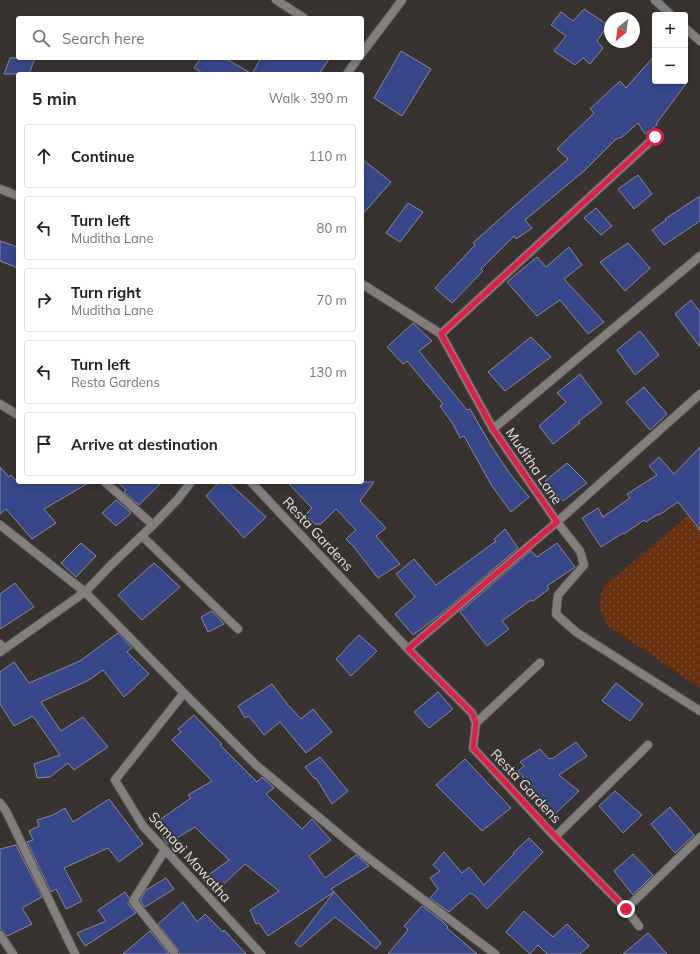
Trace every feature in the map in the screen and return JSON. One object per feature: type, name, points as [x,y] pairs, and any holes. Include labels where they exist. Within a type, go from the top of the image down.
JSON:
[{"type":"street","points":[[276,0],[301,16]]},
{"type":"street","points":[[364,50],[402,0]]},
{"type":"street","points":[[655,0],[668,12]]},
{"type":"street","points":[[688,31],[700,41]]},
{"type":"street","points":[[348,72],[356,60]]},
{"type":"street","points":[[441,334],[655,137]]},
{"type":"street","points":[[0,189],[16,195]]},
{"type":"street","points":[[493,429],[700,256]]},
{"type":"street","name":"Muditha Lane","points":[[364,285],[441,334],[493,429],[557,522],[408,649]]},
{"type":"street","points":[[700,394],[557,522],[580,550],[584,565],[558,595],[556,614],[576,632],[700,711]]},
{"type":"street","points":[[0,404],[16,415]]},
{"type":"street","points":[[107,484],[153,525]]},
{"type":"street","points":[[1,648],[85,592],[153,525],[178,499],[189,484]]},
{"type":"street","name":"Resta Gardens","points":[[253,484],[408,649],[472,713],[476,723],[473,748],[626,909],[639,926]]},
{"type":"street","points":[[0,525],[85,592],[262,770],[363,854],[495,954]]},
{"type":"street","points":[[142,536],[238,629]]},
{"type":"street","points":[[476,723],[540,663]]},
{"type":"street","name":"Samagi Mawatha","points":[[184,693],[115,780],[143,826],[261,954]]},
{"type":"street","points":[[556,837],[648,745]]},
{"type":"street","points":[[0,803],[6,811],[75,954]]},
{"type":"street","points":[[626,909],[700,837]]},
{"type":"street","points":[[165,850],[132,901],[174,952]]},
{"type":"street","points":[[0,935],[13,954]]},
{"type":"shaded area","points":[[700,506],[700,688],[608,626],[599,608],[603,587]]},
{"type":"building","points":[[584,9],[604,22],[604,31],[597,41],[603,48],[590,64],[583,58],[575,65],[554,51],[566,36],[551,25],[561,12],[573,21]]},
{"type":"building","points":[[401,51],[431,69],[402,116],[374,98]]},
{"type":"building","points":[[10,58],[16,58],[16,60],[34,60],[30,72],[4,74]]},
{"type":"building","points":[[652,58],[652,84],[686,84],[656,124],[657,125],[645,134],[638,123],[622,137],[616,139],[584,171],[525,220],[532,228],[516,239],[514,236],[481,269],[483,271],[452,303],[435,288],[475,245],[473,243],[568,159],[557,149],[594,113],[590,109],[620,81],[626,88]]},
{"type":"building","points":[[200,60],[228,60],[249,72],[201,72],[194,68]]},
{"type":"building","points":[[260,60],[329,60],[320,72],[253,72]]},
{"type":"building","points":[[364,161],[391,182],[364,213]]},
{"type":"building","points":[[638,175],[652,194],[634,209],[618,189]]},
{"type":"building","points":[[700,196],[700,221],[664,245],[652,230],[666,220],[665,219]]},
{"type":"building","points":[[408,203],[423,212],[400,242],[386,233]]},
{"type":"building","points":[[596,208],[612,226],[601,235],[584,218]]},
{"type":"building","points":[[0,241],[16,246],[16,267],[0,261]]},
{"type":"building","points":[[628,243],[650,268],[625,291],[600,262]]},
{"type":"building","points":[[569,247],[582,265],[564,279],[604,322],[588,334],[560,300],[537,316],[507,282],[537,257],[546,267]]},
{"type":"building","points":[[691,300],[700,312],[700,347],[675,314]]},
{"type":"building","points":[[413,323],[432,341],[419,351],[467,410],[470,409],[510,474],[529,497],[511,512],[492,486],[464,436],[460,438],[453,424],[440,406],[443,404],[407,361],[403,364],[387,347]]},
{"type":"building","points":[[640,331],[659,355],[635,375],[617,350]]},
{"type":"building","points":[[531,337],[551,357],[505,391],[488,372]]},
{"type":"building","points":[[580,374],[602,403],[578,422],[580,423],[553,444],[539,426],[566,402],[557,393]]},
{"type":"building","points":[[644,387],[667,414],[650,430],[626,402]]},
{"type":"building","points":[[700,447],[700,530],[678,502],[659,515],[658,514],[646,522],[644,520],[624,534],[623,533],[601,547],[582,518],[598,508],[603,517],[630,498],[627,494],[657,475],[649,466],[659,457],[674,474]]},
{"type":"building","points":[[567,463],[587,483],[563,501],[545,481]]},
{"type":"building","points":[[0,467],[9,477],[11,475],[16,480],[16,484],[87,484],[44,509],[56,523],[32,539],[6,509],[0,514]]},
{"type":"building","points":[[364,482],[374,482],[360,501],[386,528],[376,536],[400,564],[378,578],[346,539],[356,530],[336,509],[321,524],[315,524],[305,515],[312,508],[289,484],[364,484]]},
{"type":"building","points":[[119,484],[160,484],[139,505],[124,492],[126,490]]},
{"type":"building","points":[[217,484],[230,484],[266,517],[244,538],[206,496]]},
{"type":"building","points":[[116,500],[131,513],[116,526],[102,513]]},
{"type":"building","points":[[505,529],[518,548],[442,613],[413,635],[395,614],[415,597],[396,574],[414,559],[436,585],[496,541],[494,539]]},
{"type":"building","points":[[81,543],[96,556],[76,577],[61,563]]},
{"type":"building","points":[[557,543],[575,567],[547,586],[549,589],[533,601],[531,600],[502,621],[509,629],[487,646],[460,612],[531,551],[537,557]]},
{"type":"building","points":[[154,563],[180,587],[142,620],[118,595]]},
{"type":"building","points":[[15,583],[34,607],[0,629],[0,594]]},
{"type":"building","points":[[212,611],[224,624],[208,632],[201,617]]},
{"type":"building","points":[[118,633],[132,648],[127,652],[149,674],[124,697],[103,670],[89,680],[41,702],[61,731],[83,717],[108,747],[74,770],[68,763],[50,777],[37,778],[34,764],[60,755],[33,716],[14,726],[0,704],[0,672],[14,662],[29,683],[80,661]]},
{"type":"building","points":[[359,635],[377,651],[351,676],[336,659]]},
{"type":"building","points":[[616,683],[643,704],[630,721],[602,701]]},
{"type":"building","points":[[272,684],[301,719],[313,709],[332,732],[306,753],[280,722],[264,735],[249,716],[245,718],[238,706]]},
{"type":"building","points":[[438,692],[453,709],[429,728],[414,712]]},
{"type":"building","points":[[194,715],[222,744],[220,745],[257,782],[262,777],[274,788],[266,794],[302,829],[312,819],[331,840],[309,856],[325,878],[356,855],[369,866],[331,889],[334,892],[268,936],[259,923],[256,924],[250,910],[279,891],[245,864],[224,884],[213,892],[203,879],[229,860],[195,827],[167,844],[155,823],[191,798],[188,795],[212,781],[172,740],[181,732],[178,729]]},
{"type":"building","points":[[576,742],[587,756],[559,775],[579,791],[554,815],[518,771],[524,766],[520,762],[540,749],[549,759],[552,759]]},
{"type":"building","points":[[320,757],[348,791],[332,804],[316,778],[315,779],[305,767]]},
{"type":"building","points":[[465,759],[511,808],[482,831],[436,785]]},
{"type":"building","points":[[615,791],[642,815],[623,833],[599,806]]},
{"type":"building","points":[[109,799],[143,844],[119,862],[108,848],[64,868],[82,901],[66,909],[56,889],[51,892],[27,842],[33,840],[29,831],[39,826],[37,820],[53,815],[65,808],[73,822]]},
{"type":"building","points":[[670,807],[694,835],[675,853],[651,824]]},
{"type":"building","points":[[529,838],[543,852],[487,909],[474,895],[470,893],[449,912],[430,898],[438,889],[430,878],[440,871],[433,865],[444,852],[462,873],[469,867],[484,885]]},
{"type":"building","points":[[16,845],[42,897],[22,908],[32,924],[7,936],[0,928],[0,849]]},
{"type":"building","points":[[633,854],[653,875],[633,895],[614,871]]},
{"type":"building","points":[[166,878],[174,889],[145,907],[140,901],[146,890]]},
{"type":"building","points":[[125,892],[129,898],[128,904],[136,913],[85,946],[77,933],[106,921],[98,910]]},
{"type":"building","points":[[334,892],[381,943],[376,949],[335,917],[300,947],[295,943]]},
{"type":"building","points":[[183,902],[197,922],[205,914],[223,932],[224,930],[246,954],[179,954],[178,949],[158,924]]},
{"type":"building","points":[[422,906],[441,920],[448,927],[447,928],[477,954],[388,954],[408,930],[404,926]]},
{"type":"building","points":[[524,911],[553,937],[567,924],[589,946],[580,954],[547,954],[538,945],[530,954],[506,932]]},
{"type":"building","points":[[150,931],[169,954],[123,954]]},
{"type":"building","points":[[648,933],[667,954],[623,954]]},
{"type":"route","points":[[626,909],[473,748],[476,723],[472,713],[408,649],[557,522],[493,429],[441,334],[655,137]]}]
